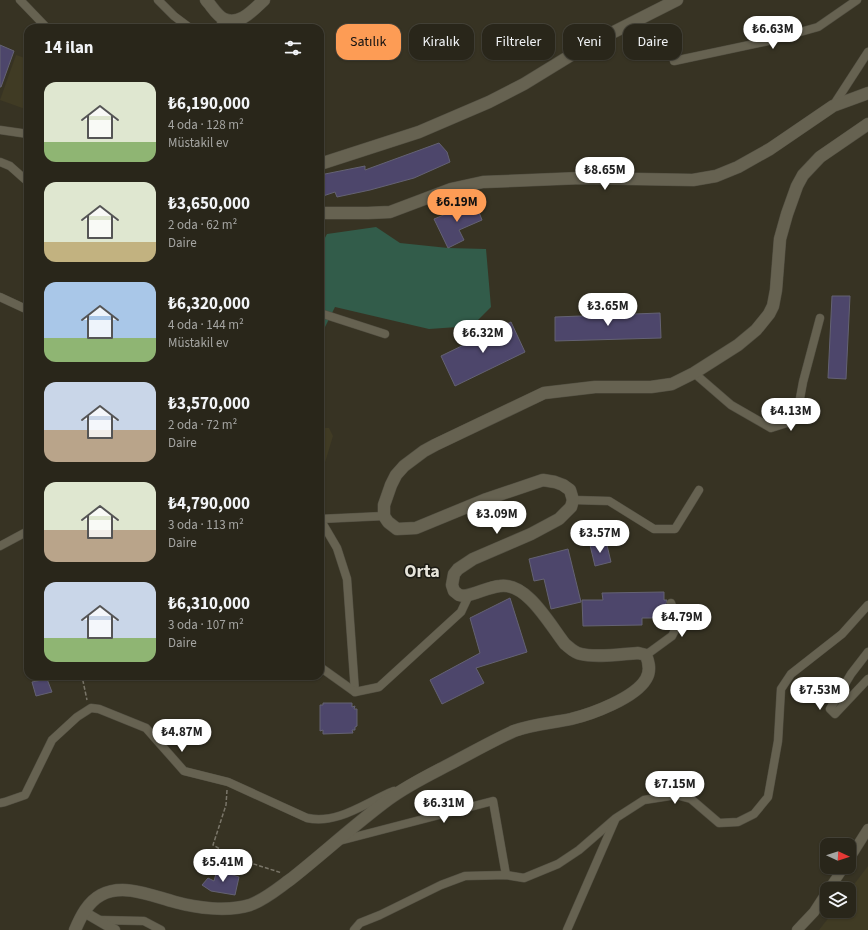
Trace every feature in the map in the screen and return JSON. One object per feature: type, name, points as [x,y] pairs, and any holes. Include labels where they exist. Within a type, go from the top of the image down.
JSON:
[{"type":"main road","points":[[221,23],[241,19],[249,14],[264,0]]},
{"type":"main road","points":[[324,163],[419,132],[489,102],[524,84],[582,48],[677,0]]},
{"type":"main road","points":[[207,1],[223,18],[221,23]]},
{"type":"main road","points":[[324,213],[390,212],[451,189],[483,182],[581,178],[703,179],[716,176],[742,164],[770,149],[833,106],[868,93]]},
{"type":"main road","points":[[75,930],[84,912],[93,900],[110,891],[134,891],[187,905],[217,908],[250,905],[267,897],[390,798],[413,784],[514,731],[527,726],[586,715],[600,710],[628,695],[639,687],[646,679],[649,664],[646,655],[638,653],[588,655],[580,654],[572,650],[554,630],[528,596],[518,588],[501,585],[464,596],[459,595],[454,591],[452,585],[454,574],[458,569],[476,557],[550,525],[566,513],[573,500],[570,490],[555,482],[543,480],[484,500],[416,528],[397,530],[384,516],[384,505],[388,494],[396,476],[404,466],[429,448],[525,401],[544,393],[563,390],[595,387],[662,386],[672,384],[694,373],[748,338],[769,314],[773,306],[776,290],[780,239],[797,186],[803,175],[820,157],[868,124]]},
{"type":"street","points":[[20,0],[43,24]]},
{"type":"street","points":[[158,0],[185,24]]},
{"type":"street","points":[[682,58],[768,41],[818,27],[856,0]]},
{"type":"street","points":[[833,106],[868,52]]},
{"type":"street","points":[[0,130],[24,133]]},
{"type":"street","points":[[0,162],[10,166],[24,178]]},
{"type":"street","points":[[0,296],[24,308]]},
{"type":"street","points":[[324,314],[385,334]]},
{"type":"street","points":[[694,373],[731,405],[771,428],[796,420],[803,382],[820,318]]},
{"type":"street","points":[[573,500],[609,501],[654,529],[675,529],[699,490]]},
{"type":"street","points":[[324,519],[384,516]]},
{"type":"street","points":[[324,526],[337,548],[347,579],[355,692]]},
{"type":"street","points":[[0,546],[24,533]]},
{"type":"street","points":[[324,671],[355,692],[379,687],[461,612],[469,595]]},
{"type":"street","points":[[646,655],[672,636],[678,624],[671,603]]},
{"type":"street","points":[[354,930],[360,923],[441,885],[465,876],[506,876],[524,878],[558,864],[579,850],[616,818],[644,800],[676,795],[691,799],[719,822],[738,822],[754,814],[768,797],[778,741],[781,690],[791,674],[842,634],[868,605]]},
{"type":"street","points":[[868,652],[851,674],[830,709],[835,714],[868,679]]},
{"type":"street","points":[[0,803],[25,795],[52,740],[77,717],[91,708],[99,709],[146,728],[184,771],[228,782],[307,818],[317,820],[342,816],[386,794],[413,784]]},
{"type":"street","points":[[337,842],[493,801],[506,876]]},
{"type":"street","points":[[567,930],[616,818]]},
{"type":"street","points":[[856,848],[868,829]]},
{"type":"street","points":[[797,930],[814,912],[820,903]]},
{"type":"street","points":[[84,912],[116,930]]},
{"type":"street","points":[[97,920],[144,921],[161,930]]},
{"type":"path","points":[[81,680],[91,708]]},
{"type":"path","points":[[228,782],[226,805],[213,845],[235,858],[294,876]]},
{"type":"shaded area","points":[[16,55],[24,58],[24,109],[0,100]]},
{"type":"shaded area","points":[[324,428],[329,428],[333,436],[324,466]]},
{"type":"shaded area","points":[[868,866],[868,930],[819,930],[828,918],[856,918],[856,882]]},
{"type":"green space","points":[[376,227],[400,243],[448,248],[486,249],[491,307],[472,326],[429,329],[335,307],[324,329],[324,240],[327,234]]},
{"type":"building","points":[[0,45],[14,51],[1,87],[0,87]]},
{"type":"building","points":[[439,143],[447,152],[450,162],[414,178],[370,190],[337,197],[335,192],[324,196],[324,174],[365,166],[365,170]]},
{"type":"building","points":[[475,202],[482,220],[459,230],[464,240],[448,248],[434,219]]},
{"type":"building","points":[[832,296],[850,296],[846,379],[828,378]]},
{"type":"building","points":[[660,313],[661,338],[555,341],[555,317]]},
{"type":"building","points":[[511,322],[525,352],[455,386],[441,356]]},
{"type":"building","points":[[606,541],[611,562],[595,566],[590,545]]},
{"type":"building","points":[[568,549],[581,602],[551,609],[544,579],[534,581],[529,559]]},
{"type":"building","points":[[664,592],[664,600],[667,600],[666,604],[668,610],[660,610],[661,618],[642,618],[642,625],[583,626],[582,600],[603,600],[602,593]]},
{"type":"building","points":[[510,598],[527,652],[476,668],[484,683],[442,704],[430,680],[480,653],[470,618]]},
{"type":"building","points":[[47,680],[52,692],[36,696],[32,682]]},
{"type":"building","points":[[323,703],[352,703],[352,707],[355,706],[354,709],[357,709],[357,726],[355,727],[355,730],[352,730],[353,733],[323,734],[323,730],[320,731],[320,705],[323,705]]},
{"type":"building","points":[[217,870],[239,877],[235,895],[211,891],[202,885],[208,878],[214,881]]},
{"type":"district","name":"Orta","points":[[422,571]]}]
